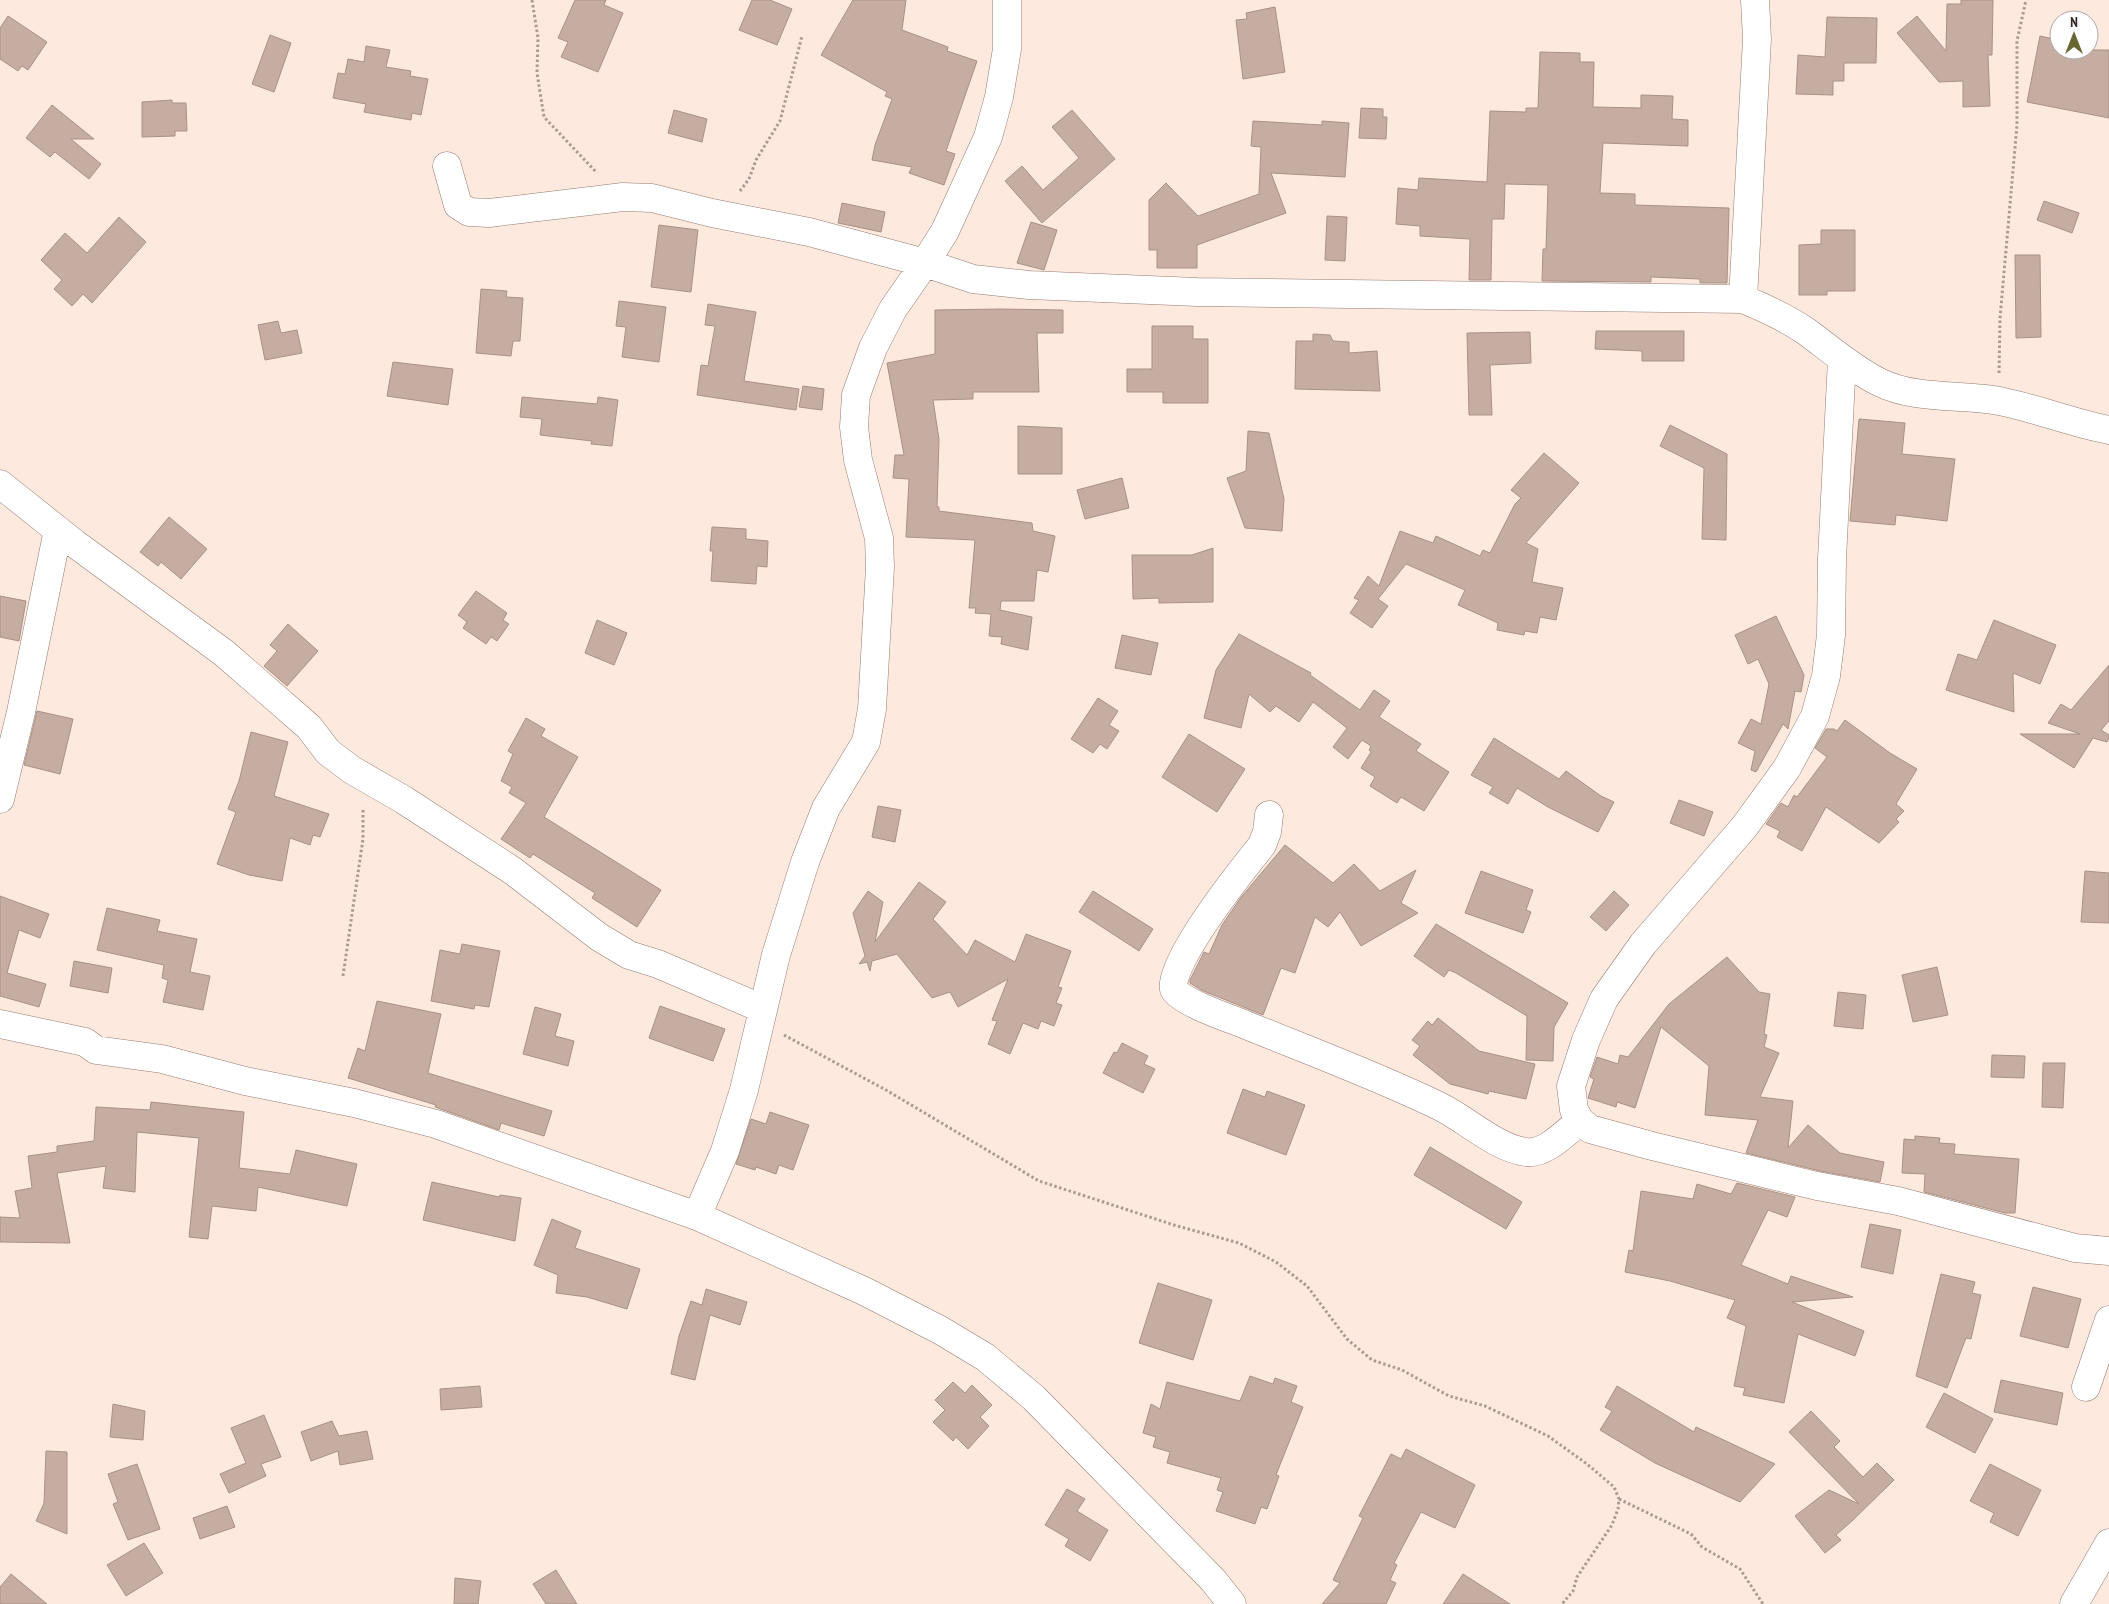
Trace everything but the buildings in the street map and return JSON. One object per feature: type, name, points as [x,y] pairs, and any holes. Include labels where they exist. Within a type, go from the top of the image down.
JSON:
[{"type":"street","points":[[697,1216],[726,1151],[744,1090],[776,955],[805,862],[826,808],[866,742],[872,708],[879,538],[858,460],[854,427],[856,395],[873,348],[893,309],[925,264],[945,231],[988,137],[999,97],[1007,49],[1007,0]]},
{"type":"street","points":[[1743,299],[1756,38],[1755,0]]},
{"type":"street","points":[[447,166],[458,205],[469,212],[489,213],[623,197],[652,198],[722,216],[809,232],[972,279],[1039,286],[1196,292],[1743,299],[1769,309],[1798,326],[1842,359],[1880,382],[1914,392],[1999,401],[2082,425],[2109,430]]},
{"type":"street","points":[[1842,359],[1832,559],[1831,635],[1826,676],[1815,716],[1788,768],[1745,826],[1643,944],[1604,999],[1586,1040],[1572,1086],[1574,1110],[1580,1121],[1590,1129],[1725,1165],[1898,1201],[2075,1248],[2109,1251]]},
{"type":"street","points":[[0,484],[58,530],[224,653],[309,728],[328,752],[358,773],[412,805],[514,871],[606,942],[629,955],[658,964],[762,1016]]},
{"type":"street","points":[[0,799],[21,712],[58,530]]},
{"type":"street","points":[[1269,816],[1267,832],[1262,845],[1199,929],[1174,979],[1174,989],[1180,996],[1213,1012],[1402,1088],[1443,1108],[1503,1144],[1527,1153],[1543,1150],[1580,1121]]},
{"type":"street","points":[[0,1024],[85,1042],[96,1050],[162,1059],[245,1081],[354,1103],[436,1124],[697,1216],[864,1291],[940,1330],[985,1357],[1034,1398],[1213,1580],[1232,1604]]},
{"type":"street","points":[[2086,1387],[2109,1320]]},
{"type":"street","points":[[2074,1604],[2109,1543]]},
{"type":"path","points":[[532,0],[538,38],[537,73],[544,117],[583,160],[623,197]]},
{"type":"path","points":[[1999,401],[2000,318],[2017,125],[2017,41],[2026,0]]},
{"type":"path","points":[[722,216],[748,178],[756,160],[780,121],[802,36]]},
{"type":"path","points":[[343,976],[363,839],[363,808],[358,773]]},
{"type":"path","points":[[762,1016],[796,1040],[886,1090],[1039,1181],[1174,1225],[1239,1243],[1276,1262],[1307,1286],[1347,1339],[1372,1360],[1402,1370],[1449,1396],[1485,1406],[1548,1436],[1587,1464],[1614,1487],[1619,1499],[1618,1509],[1612,1525],[1584,1565],[1573,1591],[1562,1604]]},
{"type":"path","points":[[1619,1499],[1690,1534],[1702,1547],[1740,1569],[1763,1604]]}]
